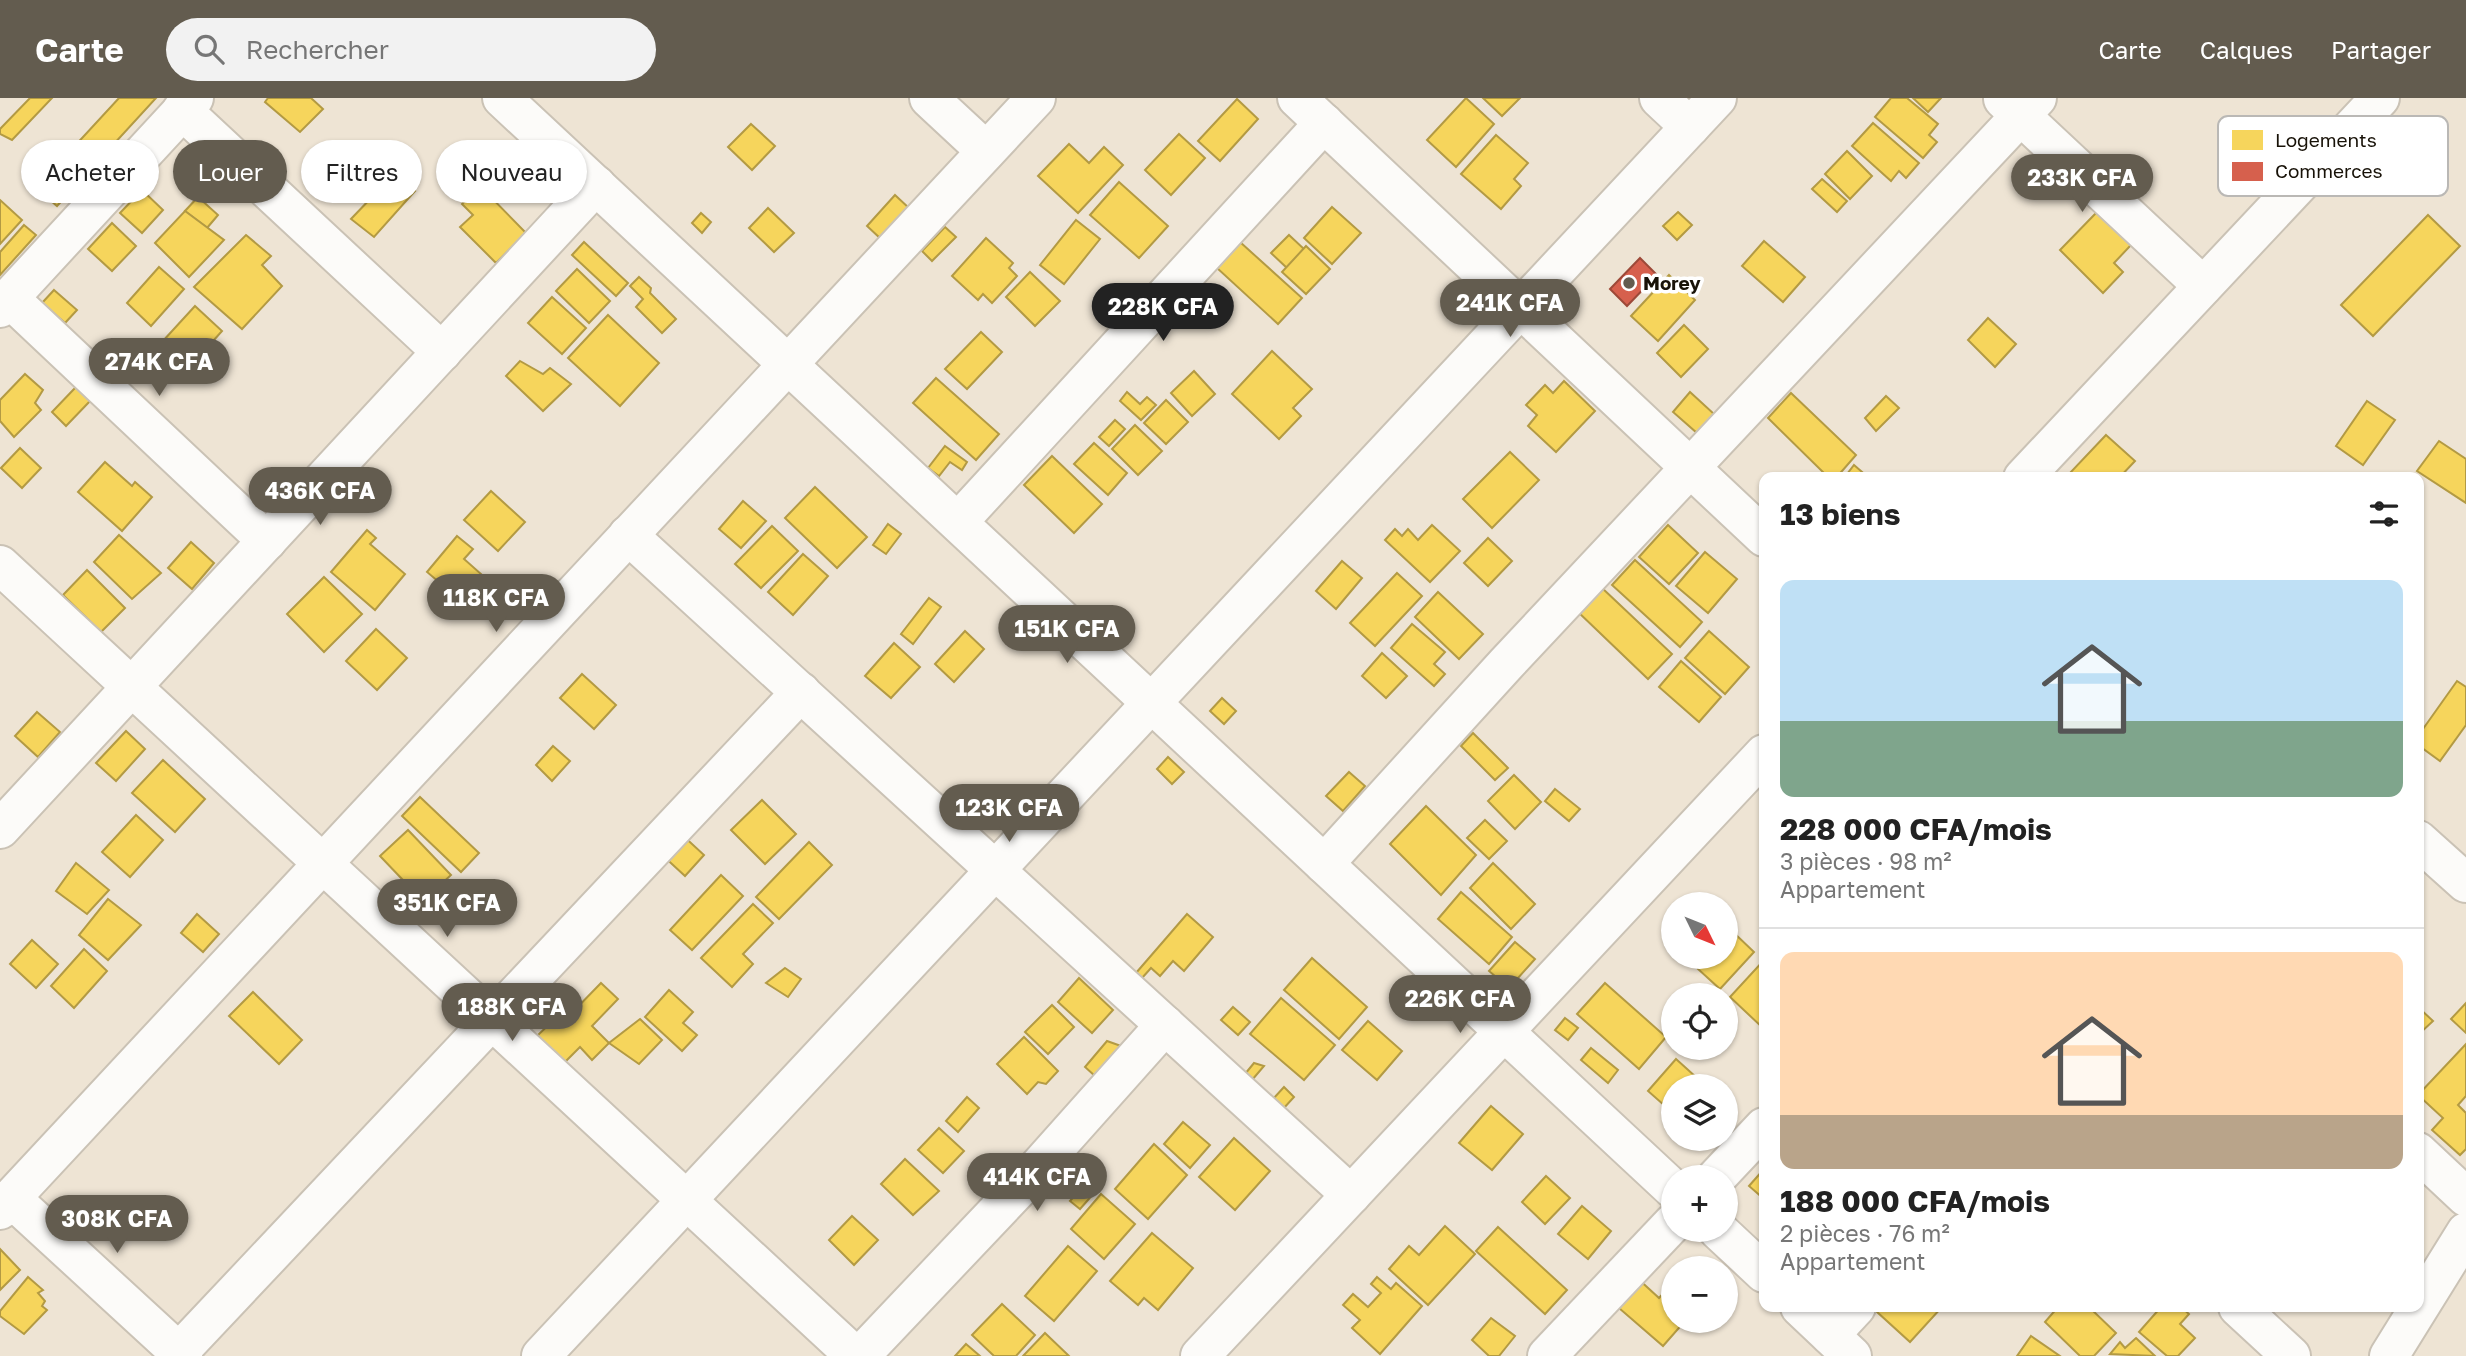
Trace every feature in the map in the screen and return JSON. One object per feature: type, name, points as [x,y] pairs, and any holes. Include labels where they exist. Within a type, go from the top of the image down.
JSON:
[{"type":"street","points":[[502,98],[1661,1178]]},
{"type":"street","points":[[929,98],[986,151]]},
{"type":"street","points":[[801,692],[181,1354],[6,1204],[1036,98]]},
{"type":"street","points":[[1659,98],[1690,127]]},
{"type":"street","points":[[541,1356],[1717,98]]},
{"type":"street","points":[[2363,116],[2380,98]]},
{"type":"street","points":[[267,541],[5,303],[188,104],[442,352]]},
{"type":"street","points":[[1324,864],[1506,664],[1691,468],[2019,104],[2203,286]]},
{"type":"street","points":[[958,522],[1310,111],[1759,532]]},
{"type":"street","points":[[0,829],[596,185]]},
{"type":"street","points":[[2030,472],[2288,196]]},
{"type":"street","points":[[628,536],[1351,1195]]},
{"type":"street","points":[[0,565],[855,1356]]},
{"type":"street","points":[[1200,1356],[1759,759]]},
{"type":"street","points":[[2424,845],[2466,883]]},
{"type":"street","points":[[860,1356],[1025,1182],[1165,1025]]},
{"type":"street","points":[[1728,1165],[1759,1132]]},
{"type":"street","points":[[2424,1158],[2466,1197]]},
{"type":"street","points":[[2424,1300],[2466,1232]]},
{"type":"street","points":[[1547,1356],[1661,1236]]},
{"type":"street","points":[[1731,1242],[1759,1268]]},
{"type":"street","points":[[1805,1312],[1841,1345],[1854,1312]]},
{"type":"street","points":[[2243,1312],[2291,1356]]},
{"type":"street","points":[[2389,1356],[2416,1312]]},
{"type":"building: Logements","points":[[30,98],[52,98],[12,140],[0,134],[0,129]]},
{"type":"building: Logements","points":[[119,98],[156,98],[118,140],[80,140]]},
{"type":"building: Logements","points":[[268,98],[311,98],[323,109],[300,132],[265,102]]},
{"type":"building: Logements","points":[[1466,98],[1494,124],[1456,167],[1427,140]]},
{"type":"building: Logements","points":[[1483,98],[1520,98],[1502,116]]},
{"type":"building: Logements","points":[[1891,98],[1907,98],[1938,124],[1929,135],[1937,142],[1923,158],[1875,117]]},
{"type":"building: Logements","points":[[1913,98],[1941,98],[1928,112]]},
{"type":"building: Logements","points":[[1237,99],[1258,119],[1220,161],[1198,141]]},
{"type":"building: Logements","points":[[1873,123],[1919,163],[1906,178],[1899,171],[1891,181],[1852,146]]},
{"type":"building: Logements","points":[[751,124],[775,146],[752,170],[728,147]]},
{"type":"building: Logements","points":[[1179,134],[1205,158],[1171,195],[1145,170]]},
{"type":"building: Logements","points":[[1496,135],[1528,163],[1514,179],[1521,186],[1501,209],[1461,174]]},
{"type":"building: Logements","points":[[1069,144],[1089,163],[1104,147],[1123,165],[1078,213],[1038,176]]},
{"type":"building: Logements","points":[[1847,151],[1872,176],[1850,199],[1825,174]]},
{"type":"building: Logements","points":[[1822,179],[1847,201],[1837,212],[1812,189]]},
{"type":"building: Logements","points":[[1119,182],[1168,226],[1139,258],[1090,215]]},
{"type":"building: Logements","points":[[895,195],[910,209],[881,239],[867,226]]},
{"type":"building: Logements","points":[[0,200],[22,220],[0,244]]},
{"type":"building: Logements","points":[[130,203],[156,203],[163,210],[142,233],[120,213]]},
{"type":"building: Logements","points":[[192,203],[205,203],[218,215],[207,228],[185,211]]},
{"type":"building: Logements","points":[[366,203],[404,203],[374,237],[351,219]]},
{"type":"building: Logements","points":[[497,203],[526,233],[496,263],[460,227],[473,215],[462,204]]},
{"type":"building: Logements","points":[[1332,207],[1361,233],[1332,264],[1304,238]]},
{"type":"building: Logements","points":[[768,208],[794,233],[774,252],[749,228]]},
{"type":"building: Logements","points":[[185,211],[224,240],[189,277],[155,243]]},
{"type":"building: Logements","points":[[1678,212],[1692,225],[1677,240],[1663,226]]},
{"type":"building: Logements","points":[[2097,212],[2131,245],[2114,263],[2123,272],[2103,293],[2060,250]]},
{"type":"building: Logements","points":[[701,213],[711,222],[702,233],[692,223]]},
{"type":"building: Logements","points":[[2428,215],[2460,246],[2373,336],[2341,305]]},
{"type":"building: Logements","points":[[1076,220],[1100,239],[1064,284],[1040,265]]},
{"type":"building: Logements","points":[[112,223],[136,246],[112,271],[88,249]]},
{"type":"building: Logements","points":[[24,225],[36,235],[0,275],[0,252]]},
{"type":"building: Logements","points":[[945,227],[956,237],[932,261],[922,251]]},
{"type":"building: Logements","points":[[246,235],[271,256],[262,265],[282,286],[242,329],[194,287]]},
{"type":"building: Logements","points":[[1289,235],[1304,249],[1287,268],[1271,253]]},
{"type":"building: Logements","points":[[986,238],[1013,263],[1009,268],[1017,276],[992,303],[983,294],[978,300],[952,276]]},
{"type":"building: Logements","points":[[1764,241],[1805,277],[1783,302],[1742,266]]},
{"type":"building: Logements","points":[[584,242],[628,283],[616,296],[572,255]]},
{"type":"building: Logements","points":[[1240,242],[1302,298],[1278,324],[1217,268]]},
{"type":"building: Logements","points":[[1306,246],[1330,269],[1306,294],[1282,272]]},
{"type":"building: Logements","points":[[159,267],[184,289],[151,326],[127,303]]},
{"type":"building: Logements","points":[[577,269],[610,301],[589,323],[556,291]]},
{"type":"building: Logements","points":[[1030,272],[1060,301],[1035,326],[1006,297]]},
{"type":"building: Logements","points":[[1669,275],[1695,300],[1658,341],[1631,316]]},
{"type":"building: Logements","points":[[639,277],[651,288],[650,293],[676,319],[662,333],[636,307],[643,299],[630,286]]},
{"type":"building: Logements","points":[[54,290],[77,310],[65,323],[42,303]]},
{"type":"building: Logements","points":[[552,297],[586,328],[562,354],[528,323]]},
{"type":"building: Logements","points":[[195,306],[222,331],[179,379],[151,354]]},
{"type":"building: Logements","points":[[608,315],[659,363],[620,406],[568,358]]},
{"type":"building: Logements","points":[[1988,318],[2016,344],[1995,367],[1968,340]]},
{"type":"building: Logements","points":[[1684,325],[1708,349],[1681,377],[1657,353]]},
{"type":"building: Logements","points":[[981,332],[1002,352],[967,389],[945,369]]},
{"type":"building: Logements","points":[[1272,351],[1312,389],[1293,408],[1301,416],[1279,439],[1232,394]]},
{"type":"building: Logements","points":[[208,354],[219,359],[208,371],[199,364]]},
{"type":"building: Logements","points":[[520,361],[543,374],[550,368],[571,384],[543,411],[506,376]]},
{"type":"building: Logements","points":[[1194,371],[1215,394],[1192,416],[1171,393]]},
{"type":"building: Logements","points":[[25,374],[43,390],[35,403],[41,410],[14,437],[0,421],[0,400]]},
{"type":"building: Logements","points":[[936,378],[999,434],[976,460],[913,403]]},
{"type":"building: Logements","points":[[1564,381],[1595,411],[1556,452],[1528,426],[1537,415],[1526,405],[1545,385],[1553,393]]},
{"type":"building: Logements","points":[[76,387],[91,400],[66,426],[52,412]]},
{"type":"building: Logements","points":[[1127,392],[1140,404],[1147,397],[1156,405],[1141,420],[1120,401]]},
{"type":"building: Logements","points":[[1690,392],[1714,414],[1697,433],[1673,412]]},
{"type":"building: Logements","points":[[1791,393],[1856,455],[1841,472],[1823,472],[1768,418]]},
{"type":"building: Logements","points":[[1886,396],[1899,408],[1876,431],[1865,418]]},
{"type":"building: Logements","points":[[1166,400],[1188,422],[1166,444],[1144,423]]},
{"type":"building: Logements","points":[[2367,401],[2395,420],[2363,465],[2336,446]]},
{"type":"building: Logements","points":[[1115,420],[1125,429],[1109,446],[1099,437]]},
{"type":"building: Logements","points":[[1135,425],[1162,451],[1138,475],[1112,449]]},
{"type":"building: Logements","points":[[2106,435],[2135,461],[2125,472],[2071,472]]},
{"type":"building: Logements","points":[[2439,441],[2466,459],[2466,503],[2424,476],[2424,472],[2417,471]]},
{"type":"building: Logements","points":[[1094,443],[1127,473],[1108,495],[1074,464]]},
{"type":"building: Logements","points":[[945,446],[967,462],[962,470],[950,462],[939,476],[928,468]]},
{"type":"building: Logements","points":[[20,448],[41,468],[22,488],[1,468]]},
{"type":"building: Logements","points":[[1510,452],[1539,480],[1492,528],[1463,499]]},
{"type":"building: Logements","points":[[1052,456],[1102,504],[1074,533],[1024,485]]},
{"type":"building: Logements","points":[[105,462],[132,486],[135,482],[152,497],[122,531],[78,492]]},
{"type":"building: Logements","points":[[1854,465],[1862,472],[1849,472]]},
{"type":"building: Logements","points":[[815,487],[867,537],[837,568],[785,518]]},
{"type":"building: Logements","points":[[491,491],[525,522],[498,551],[464,520]]},
{"type":"building: Logements","points":[[743,501],[766,521],[741,548],[719,529]]},
{"type":"building: Logements","points":[[888,524],[901,534],[886,554],[873,545]]},
{"type":"building: Logements","points":[[1432,525],[1460,551],[1430,582],[1385,540],[1395,529],[1402,536],[1408,529],[1418,540]]},
{"type":"building: Logements","points":[[1668,525],[1698,553],[1669,584],[1639,557]]},
{"type":"building: Logements","points":[[772,526],[798,551],[761,588],[735,564]]},
{"type":"building: Logements","points":[[367,530],[376,538],[370,544],[405,574],[375,610],[331,572]]},
{"type":"building: Logements","points":[[119,535],[161,573],[132,599],[94,562]]},
{"type":"building: Logements","points":[[457,536],[473,549],[464,559],[481,574],[459,599],[427,572]]},
{"type":"building: Logements","points":[[1488,538],[1512,561],[1488,586],[1464,563]]},
{"type":"building: Logements","points":[[191,542],[214,563],[192,589],[168,568]]},
{"type":"building: Logements","points":[[1705,552],[1737,579],[1708,613],[1676,586]]},
{"type":"building: Logements","points":[[803,554],[828,576],[793,615],[768,592]]},
{"type":"building: Logements","points":[[1635,560],[1702,622],[1680,647],[1612,585]]},
{"type":"building: Logements","points":[[1342,561],[1362,578],[1336,609],[1316,591]]},
{"type":"building: Logements","points":[[87,570],[125,608],[101,632],[63,595]]},
{"type":"building: Logements","points":[[1397,573],[1422,596],[1375,646],[1350,623]]},
{"type":"building: Logements","points":[[324,577],[362,614],[324,652],[287,614]]},
{"type":"building: Logements","points":[[1601,587],[1672,654],[1648,679],[1577,611]]},
{"type":"building: Logements","points":[[1438,592],[1483,634],[1459,659],[1415,617]]},
{"type":"building: Logements","points":[[929,598],[941,607],[913,644],[901,634]]},
{"type":"building: Logements","points":[[1412,624],[1445,652],[1434,664],[1445,674],[1434,686],[1391,648]]},
{"type":"building: Logements","points":[[376,629],[407,658],[377,690],[346,661]]},
{"type":"building: Logements","points":[[965,631],[984,649],[954,682],[935,664]]},
{"type":"building: Logements","points":[[1709,631],[1749,667],[1725,694],[1685,658]]},
{"type":"building: Logements","points":[[894,643],[920,667],[891,698],[865,676]]},
{"type":"building: Logements","points":[[1382,653],[1407,676],[1386,698],[1362,676]]},
{"type":"building: Logements","points":[[1681,661],[1721,697],[1699,722],[1659,687]]},
{"type":"building: Logements","points":[[582,674],[616,705],[594,729],[560,698]]},
{"type":"building: Logements","points":[[2457,681],[2466,687],[2466,725],[2440,761],[2424,749],[2424,728]]},
{"type":"building: Logements","points":[[1222,698],[1236,711],[1224,724],[1210,711]]},
{"type":"building: Logements","points":[[37,712],[60,732],[38,757],[15,736]]},
{"type":"building: Logements","points":[[126,731],[145,749],[116,781],[96,763]]},
{"type":"building: Logements","points":[[1473,733],[1508,768],[1495,780],[1461,746]]},
{"type":"building: Logements","points":[[553,746],[570,761],[552,781],[536,765]]},
{"type":"building: Logements","points":[[1168,757],[1184,772],[1172,784],[1157,769]]},
{"type":"building: Logements","points":[[163,760],[205,799],[175,832],[132,793]]},
{"type":"building: Logements","points":[[1349,772],[1365,786],[1343,811],[1326,796]]},
{"type":"building: Logements","points":[[1514,775],[1541,802],[1515,829],[1488,801]]},
{"type":"building: Logements","points":[[1555,789],[1580,809],[1569,821],[1545,801]]},
{"type":"building: Logements","points":[[420,797],[479,853],[461,872],[402,816]]},
{"type":"building: Logements","points":[[762,800],[796,834],[765,864],[731,830]]},
{"type":"building: Logements","points":[[1426,806],[1476,855],[1441,895],[1390,844]]},
{"type":"building: Logements","points":[[136,815],[163,840],[130,877],[102,852]]},
{"type":"building: Logements","points":[[1485,820],[1507,841],[1489,859],[1467,838]]},
{"type":"building: Logements","points":[[408,830],[451,875],[423,901],[380,856]]},
{"type":"building: Logements","points":[[679,832],[704,855],[685,876],[660,853]]},
{"type":"building: Logements","points":[[809,842],[832,865],[779,919],[756,897]]},
{"type":"building: Logements","points":[[76,863],[109,890],[87,914],[56,891]]},
{"type":"building: Logements","points":[[1493,863],[1535,904],[1511,929],[1470,888]]},
{"type":"building: Logements","points":[[721,875],[743,896],[692,950],[670,930]]},
{"type":"building: Logements","points":[[1461,892],[1512,937],[1489,964],[1438,919]]},
{"type":"building: Logements","points":[[108,899],[141,925],[108,960],[79,935]]},
{"type":"building: Logements","points":[[753,904],[773,923],[743,954],[753,964],[732,987],[701,958]]},
{"type":"building: Logements","points":[[197,914],[219,934],[203,952],[181,933]]},
{"type":"building: Logements","points":[[1187,914],[1213,937],[1184,971],[1173,961],[1160,976],[1151,968],[1142,978],[1136,973]]},
{"type":"building: Logements","points":[[1738,937],[1754,952],[1738,969]]},
{"type":"building: Logements","points":[[32,940],[58,964],[36,988],[10,964]]},
{"type":"building: Logements","points":[[1515,942],[1535,959],[1509,988],[1489,971]]},
{"type":"building: Logements","points":[[84,949],[107,971],[74,1008],[51,986]]},
{"type":"building: Logements","points":[[1312,958],[1367,1007],[1339,1039],[1284,990]]},
{"type":"building: Logements","points":[[1759,965],[1759,1024],[1738,1005],[1738,988]]},
{"type":"building: Logements","points":[[785,968],[801,979],[788,997],[766,983]]},
{"type":"building: Logements","points":[[1699,970],[1737,970],[1726,983],[1713,983]]},
{"type":"building: Logements","points":[[1079,978],[1113,1010],[1092,1033],[1058,1002]]},
{"type":"building: Logements","points":[[601,983],[618,999],[592,1026],[609,1043],[592,1060],[580,1047],[564,1063],[537,1036],[561,1013],[566,1019]]},
{"type":"building: Logements","points":[[1605,983],[1661,1033],[1661,1043],[1639,1069],[1577,1014]]},
{"type":"building: Logements","points":[[669,990],[693,1012],[683,1023],[697,1035],[682,1051],[645,1017]]},
{"type":"building: Logements","points":[[253,992],[302,1040],[279,1064],[229,1016]]},
{"type":"building: Logements","points":[[1281,998],[1335,1045],[1304,1080],[1250,1034]]},
{"type":"building: Logements","points":[[2466,1003],[2466,1033],[2451,1019]]},
{"type":"building: Logements","points":[[1052,1005],[1074,1027],[1048,1054],[1025,1032]]},
{"type":"building: Logements","points":[[1233,1007],[1250,1022],[1238,1035],[1221,1020]]},
{"type":"building: Logements","points":[[2424,1013],[2433,1021],[2424,1029]]},
{"type":"building: Logements","points":[[1565,1018],[1578,1028],[1568,1040],[1555,1030]]},
{"type":"building: Logements","points":[[640,1019],[662,1040],[639,1064],[609,1043]]},
{"type":"building: Logements","points":[[1368,1021],[1402,1051],[1377,1080],[1342,1050]]},
{"type":"building: Logements","points":[[1024,1037],[1058,1071],[1046,1084],[1038,1082],[1027,1094],[997,1064]]},
{"type":"building: Logements","points":[[1107,1041],[1121,1046],[1095,1076],[1085,1067]]},
{"type":"building: Logements","points":[[2466,1044],[2466,1096],[2458,1105],[2466,1113],[2466,1149],[2460,1155],[2432,1130],[2443,1118],[2424,1101],[2424,1089]]},
{"type":"building: Logements","points":[[1591,1048],[1618,1070],[1608,1083],[1581,1060]]},
{"type":"building: Logements","points":[[1677,1060],[1693,1074],[1663,1074]]},
{"type":"building: Logements","points":[[1254,1063],[1264,1066],[1252,1080],[1245,1074]]},
{"type":"building: Logements","points":[[1661,1076],[1661,1102],[1648,1091]]},
{"type":"building: Logements","points":[[1284,1087],[1294,1097],[1283,1109],[1273,1099]]},
{"type":"building: Logements","points":[[967,1097],[979,1108],[958,1132],[946,1121]]},
{"type":"building: Logements","points":[[1491,1106],[1523,1134],[1492,1170],[1459,1143]]},
{"type":"building: Logements","points":[[1183,1122],[1210,1145],[1190,1168],[1164,1144]]},
{"type":"building: Logements","points":[[939,1128],[964,1151],[943,1173],[918,1150]]},
{"type":"building: Logements","points":[[1234,1138],[1270,1171],[1235,1210],[1199,1177]]},
{"type":"building: Logements","points":[[1154,1144],[1187,1175],[1148,1219],[1115,1189]]},
{"type":"building: Logements","points":[[905,1159],[939,1191],[913,1215],[881,1184]]},
{"type":"building: Logements","points":[[1759,1175],[1759,1195],[1749,1186]]},
{"type":"building: Logements","points":[[1546,1176],[1570,1198],[1545,1224],[1522,1202]]},
{"type":"building: Logements","points":[[1086,1183],[1095,1192],[1080,1209],[1070,1201]]},
{"type":"building: Logements","points":[[1101,1194],[1135,1224],[1104,1259],[1071,1229]]},
{"type":"building: Logements","points":[[1582,1206],[1611,1231],[1588,1259],[1558,1234]]},
{"type":"building: Logements","points":[[852,1216],[878,1240],[854,1265],[829,1240]]},
{"type":"building: Logements","points":[[1445,1226],[1475,1254],[1428,1305],[1389,1269],[1409,1246],[1419,1255]]},
{"type":"building: Logements","points":[[1498,1227],[1567,1290],[1545,1314],[1476,1251]]},
{"type":"building: Logements","points":[[1152,1233],[1193,1268],[1158,1310],[1144,1298],[1138,1305],[1110,1281]]},
{"type":"building: Logements","points":[[1068,1246],[1097,1271],[1054,1321],[1025,1296]]},
{"type":"building: Logements","points":[[0,1249],[20,1270],[0,1290]]},
{"type":"building: Logements","points":[[1635,1276],[1659,1298],[1661,1296],[1661,1333],[1674,1333],[1663,1346],[1612,1302]]},
{"type":"building: Logements","points":[[28,1277],[43,1290],[38,1293],[45,1301],[42,1306],[47,1310],[24,1334],[0,1316],[0,1311]]},
{"type":"building: Logements","points":[[1377,1277],[1391,1289],[1396,1283],[1422,1306],[1380,1354],[1352,1328],[1360,1320],[1343,1305],[1353,1294],[1368,1307],[1381,1293],[1371,1284]]},
{"type":"building: Logements","points":[[1002,1304],[1035,1335],[1016,1356],[994,1356],[972,1335]]},
{"type":"building: Logements","points":[[1877,1312],[1937,1312],[1910,1342]]},
{"type":"building: Logements","points":[[2054,1312],[2094,1312],[2116,1333],[2094,1356],[2080,1356],[2045,1322]]},
{"type":"building: Logements","points":[[2157,1312],[2187,1312],[2189,1314],[2180,1324],[2195,1338],[2178,1356],[2167,1356],[2139,1332]]},
{"type":"building: Logements","points":[[1491,1318],[1515,1336],[1499,1356],[1489,1356],[1472,1340]]},
{"type":"building: Logements","points":[[1045,1333],[1069,1356],[1023,1356]]},
{"type":"building: Logements","points":[[2031,1336],[2060,1356],[2017,1356]]},
{"type":"building: Logements","points":[[2136,1338],[2155,1356],[2110,1354],[2120,1342],[2125,1348]]},
{"type":"building: Logements","points":[[966,1344],[980,1356],[955,1356]]},
{"type":"building: Commerces","points":[[1640,258],[1657,275],[1627,306],[1610,289]]},
{"type":"place","name":"Morey","points":[[1629,283]]}]
